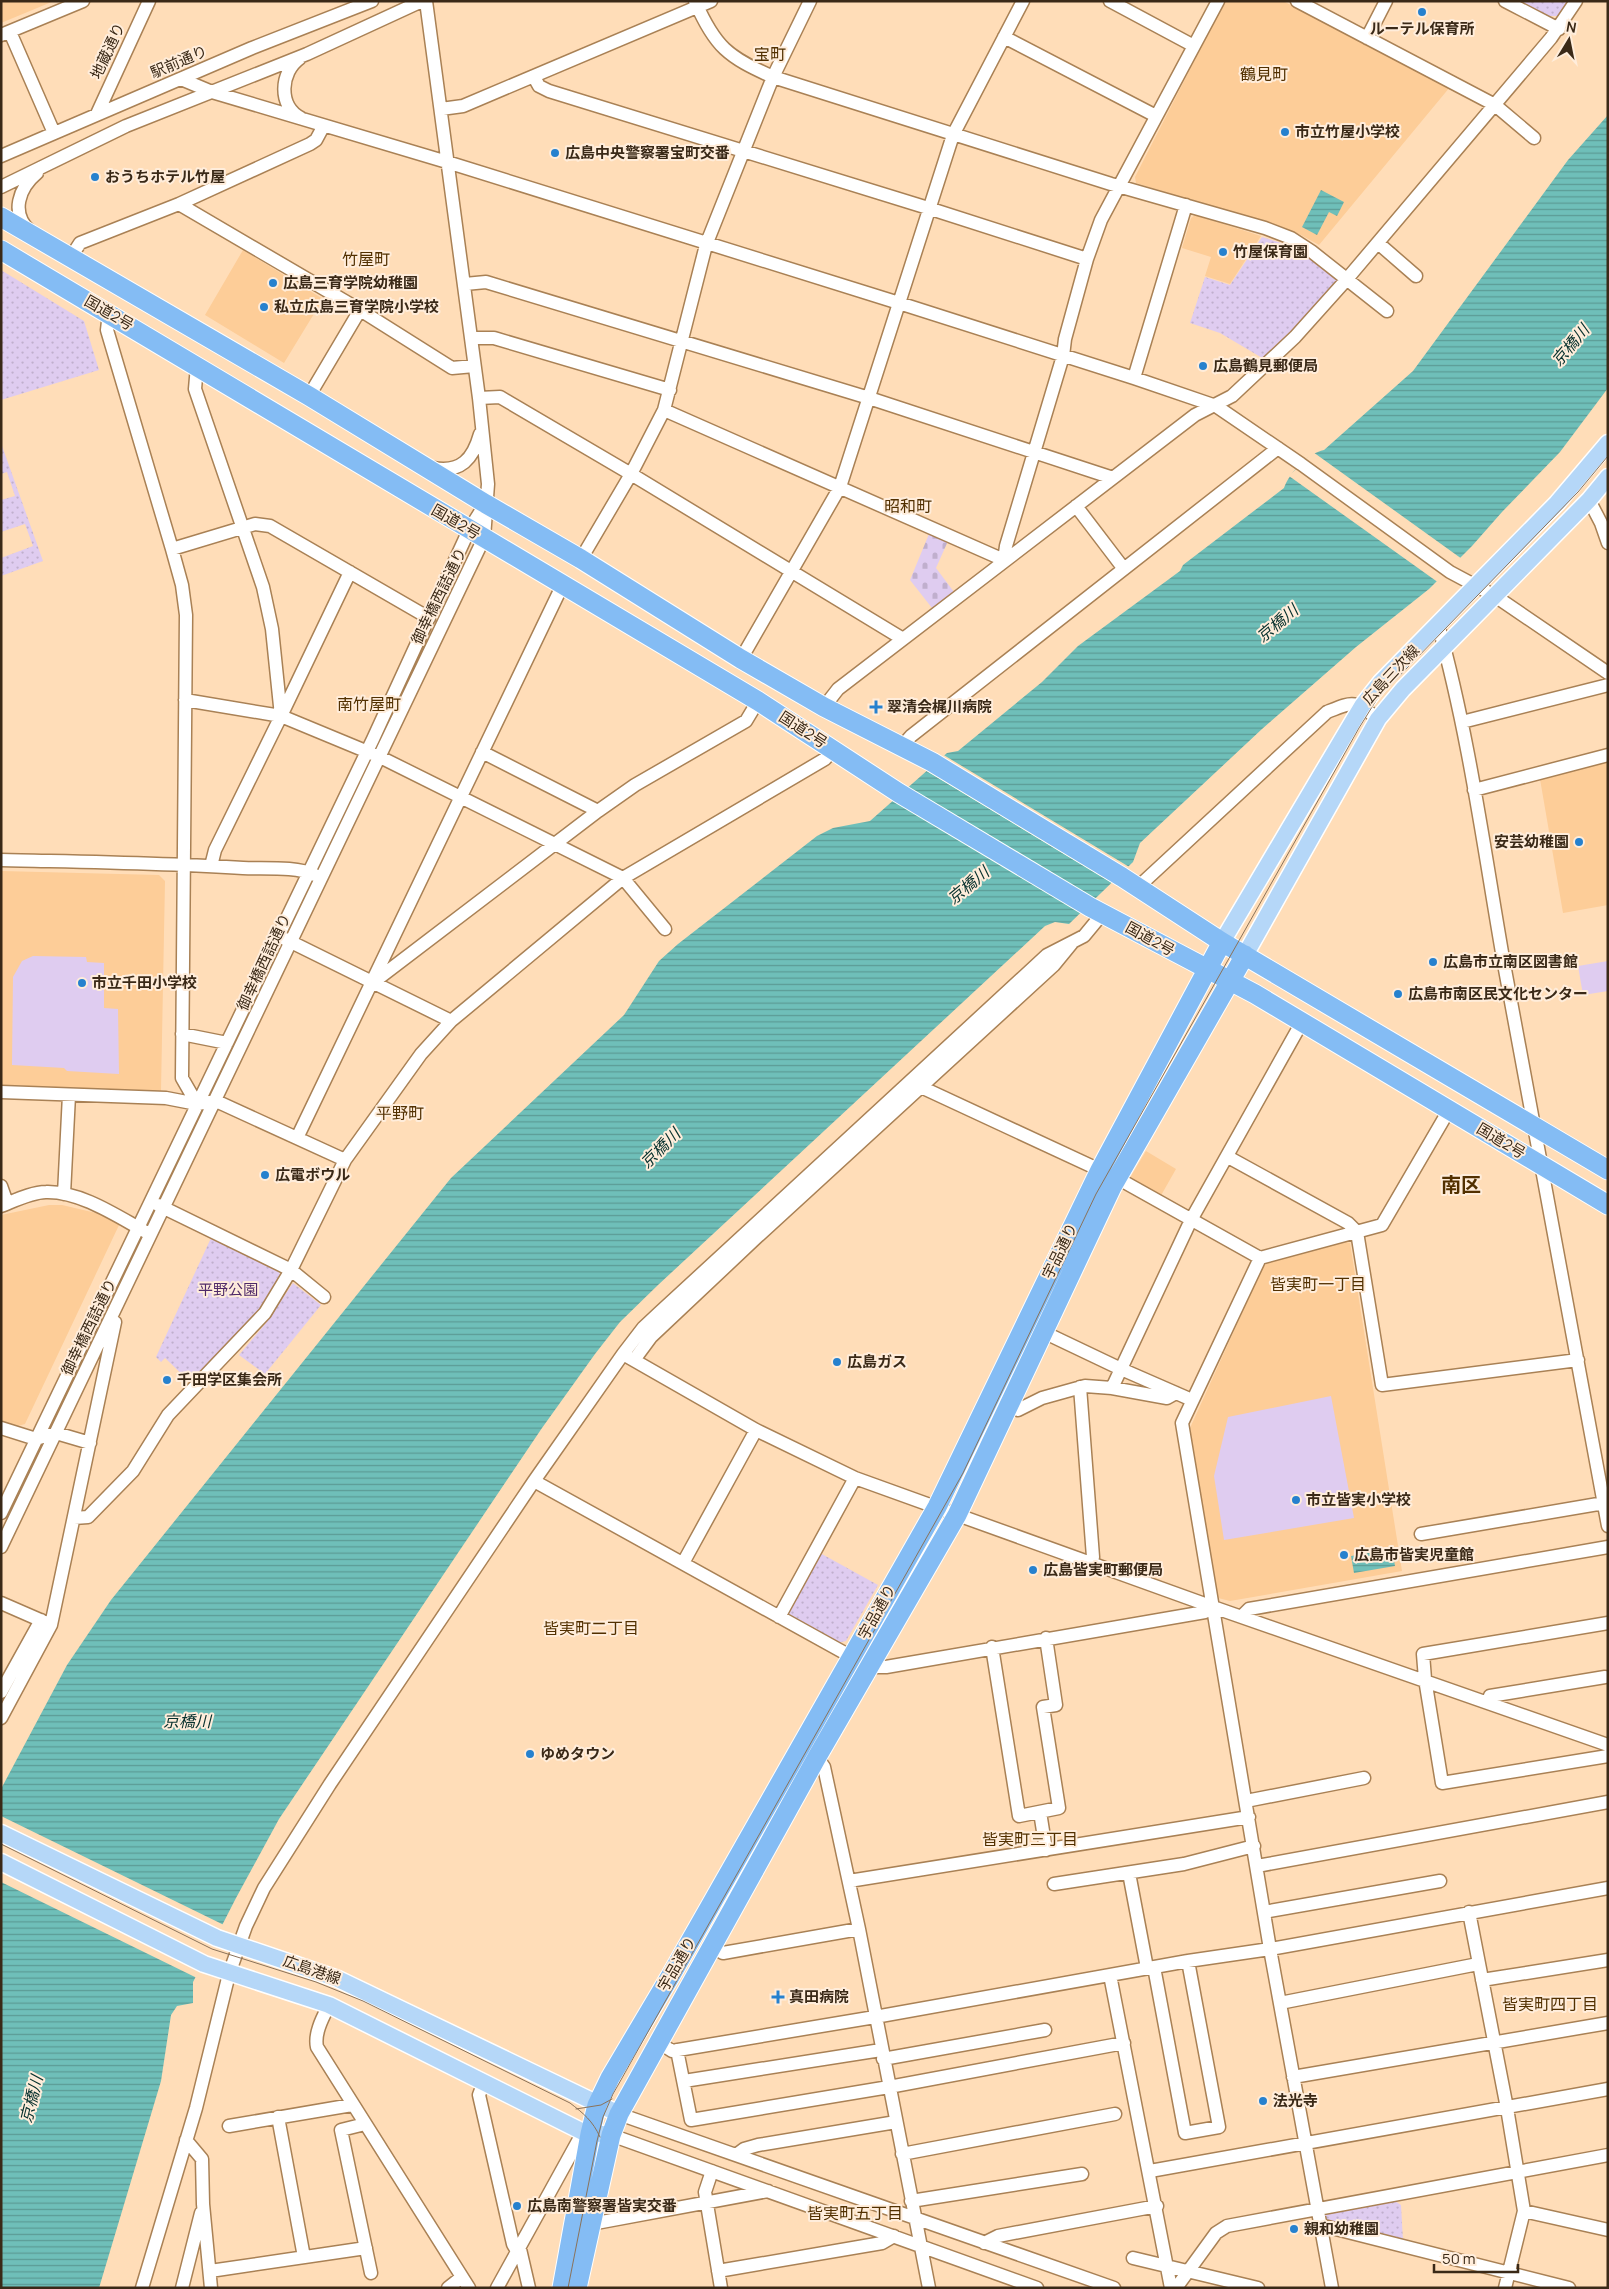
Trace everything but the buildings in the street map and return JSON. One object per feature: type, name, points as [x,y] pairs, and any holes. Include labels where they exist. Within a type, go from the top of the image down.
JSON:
[{"type":"highway","name":"国道2号","points":[[1,217],[309,396],[486,504],[581,559],[740,659],[824,706],[903,745],[932,762],[1122,877],[1222,942],[1608,1170]]},
{"type":"highway","name":"国道2号","points":[[1,250],[758,701],[899,793],[1097,910],[1230,980],[1608,1205]]},
{"type":"highway","name":"宇品通り","points":[[562,2288],[586,2133],[610,2078],[937,1507],[1100,1170],[1222,942]]},
{"type":"highway","name":"宇品通り","points":[[577,2288],[611,2135],[619,2114],[817,1757],[958,1515],[1116,1178],[1245,955]]},
{"type":"main road","name":"広島三次線","points":[[1222,942],[1362,706],[1381,682],[1557,503],[1608,443]]},
{"type":"main road","name":"広島三次線","points":[[1245,955],[1378,719],[1403,689],[1589,500],[1608,476]]},
{"type":"main road","name":"広島港線","points":[[1,1833],[217,1938],[338,1978],[619,2114]]},
{"type":"main road","name":"広島港線","points":[[1,1862],[204,1964],[229,1974],[329,2005],[586,2133],[611,2135]]},
{"type":"street","points":[[54,132],[6,34],[83,1]]},
{"type":"street","name":"地蔵通り","points":[[97,114],[149,1]]},
{"type":"street","name":"駅前通り","points":[[1,156],[252,48],[372,1]]},
{"type":"street","points":[[1,186],[126,126],[307,54],[422,1]]},
{"type":"street","name":"御幸橋西詰通り","points":[[1,1547],[6,1524],[56,1433],[380,757],[477,534],[486,504],[488,484],[472,338],[426,1]]},
{"type":"street","points":[[441,109],[463,106],[534,77],[696,4],[711,1]]},
{"type":"street","points":[[581,559],[631,474],[664,410],[706,245],[773,77],[810,1]]},
{"type":"street","points":[[740,659],[840,487],[952,135],[1023,1]]},
{"type":"street","points":[[1110,1],[1194,46]]},
{"type":"street","points":[[1004,560],[1006,546],[1033,452],[1063,356],[1065,338],[1087,259],[1101,220],[1218,1]]},
{"type":"street","points":[[1298,1],[1495,105],[1534,138]]},
{"type":"street","points":[[1367,38],[1386,1]]},
{"type":"street","points":[[1506,1],[1559,29]]},
{"type":"street","points":[[824,706],[838,689],[1194,415],[1216,406],[1232,396],[1295,337],[1378,243],[1559,29],[1576,1]]},
{"type":"street","points":[[696,4],[720,47],[747,65],[773,77],[952,135],[1118,186],[1265,228],[1292,238],[1387,311]]},
{"type":"street","points":[[1004,37],[1156,116]]},
{"type":"street","points":[[307,54],[294,62],[286,74],[284,89],[287,104],[297,116],[310,123]]},
{"type":"street","points":[[534,77],[539,86],[549,91],[1087,259]]},
{"type":"street","points":[[181,79],[212,92],[310,123],[447,162],[706,245],[899,303],[1216,406],[1301,464],[1450,572],[1495,596],[1608,673]]},
{"type":"street","points":[[72,257],[80,243],[179,204],[310,144],[316,140],[323,127]]},
{"type":"street","points":[[38,238],[26,227],[20,215],[18,202],[22,189],[49,164]]},
{"type":"street","points":[[179,204],[360,310],[452,368],[474,366]]},
{"type":"street","points":[[1134,378],[1186,205]]},
{"type":"street","points":[[1378,243],[1416,276]]},
{"type":"street","points":[[465,284],[486,282],[869,398],[1113,478]]},
{"type":"street","points":[[309,396],[360,310]]},
{"type":"street","points":[[109,313],[107,330],[182,585],[186,615],[182,1078],[197,1104]]},
{"type":"street","points":[[472,338],[494,338],[670,390]]},
{"type":"street","points":[[197,366],[195,388],[263,587],[281,716]]},
{"type":"street","points":[[479,398],[500,397],[903,639]]},
{"type":"street","points":[[664,410],[1004,560]]},
{"type":"street","points":[[421,464],[446,470],[458,467],[470,458],[477,446],[482,430]]},
{"type":"street","points":[[903,745],[911,736],[1278,448]]},
{"type":"street","points":[[1589,500],[1601,523],[1608,543]]},
{"type":"street","points":[[1076,506],[1124,569]]},
{"type":"street","points":[[172,549],[243,527],[256,524],[270,526],[429,618]]},
{"type":"street","name":"御幸橋西詰通り","points":[[1,1513],[367,752],[429,618],[477,534]]},
{"type":"street","points":[[211,866],[215,850],[350,572]]},
{"type":"street","points":[[297,1138],[563,584]]},
{"type":"street","points":[[1438,624],[1462,722],[1533,1126],[1608,1526]]},
{"type":"street","points":[[1462,722],[1608,685]]},
{"type":"street","points":[[185,700],[281,716],[380,757],[554,846],[623,878],[665,929]]},
{"type":"street","points":[[373,982],[635,785],[746,721],[758,701]]},
{"type":"street","points":[[1137,888],[1326,712],[1349,703],[1362,706],[1378,719]]},
{"type":"street","points":[[74,1518],[88,1516],[133,1471],[168,1415],[256,1324],[278,1294],[345,1160],[421,1054],[451,1021],[623,878],[825,759],[834,749]]},
{"type":"street","points":[[482,752],[598,811]]},
{"type":"street","points":[[1474,790],[1608,755]]},
{"type":"street","points":[[1,860],[211,866],[308,872],[321,878]]},
{"type":"street","points":[[629,1357],[643,1328],[1040,961],[1061,946],[1084,936],[1097,910]]},
{"type":"street","points":[[278,936],[451,1021]]},
{"type":"street","points":[[142,2288],[196,2108],[229,1974],[246,1926],[269,1880],[330,1784],[534,1481],[629,1357],[1054,965],[1074,941]]},
{"type":"street","points":[[1112,1388],[1191,1220],[1302,1022]]},
{"type":"street","points":[[182,1034],[227,1043]]},
{"type":"street","points":[[920,1087],[1116,1178],[1260,1258],[1382,1225],[1449,1110]]},
{"type":"street","points":[[1,1092],[166,1098],[197,1104],[216,1101],[345,1160]]},
{"type":"street","points":[[64,1194],[69,1095]]},
{"type":"street","points":[[1228,1157],[1348,1223],[1357,1232],[1382,1384],[1578,1360]]},
{"type":"street","points":[[1,1186],[4,1204],[44,1192],[64,1194],[93,1204],[151,1234]]},
{"type":"street","points":[[151,1202],[291,1270],[324,1297]]},
{"type":"street","points":[[1260,1258],[1182,1423],[1270,1949],[1332,2288]]},
{"type":"street","points":[[1,1718],[46,1622],[74,1518],[119,1302]]},
{"type":"street","points":[[1025,1324],[1192,1400]]},
{"type":"street","points":[[629,1357],[756,1430],[856,1478],[1213,1607],[1424,1679],[1608,1745]]},
{"type":"street","points":[[1008,1406],[1018,1410],[1042,1398],[1080,1387],[1112,1388],[1167,1398],[1176,1393]]},
{"type":"street","points":[[1080,1387],[1093,1557],[1091,1562]]},
{"type":"street","points":[[1,1428],[36,1439],[56,1433],[90,1443]]},
{"type":"street","points":[[683,1563],[756,1430]]},
{"type":"street","points":[[778,1617],[856,1478]]},
{"type":"street","points":[[534,1481],[852,1658],[870,1666],[886,1667],[992,1647],[1205,1612],[1213,1607]]},
{"type":"street","points":[[1421,1534],[1604,1504]]},
{"type":"street","points":[[1242,1616],[1249,1609],[1608,1547]]},
{"type":"street","points":[[1,1603],[46,1622]]},
{"type":"street","points":[[1,1692],[46,1622]]},
{"type":"street","points":[[1608,1623],[1423,1654],[1426,1674],[1424,1679],[1442,1783],[1608,1756]]},
{"type":"street","points":[[992,1647],[1019,1816],[1059,1808],[1044,1707],[1056,1705],[1046,1638]]},
{"type":"street","points":[[1488,1702],[1490,1696],[1605,1677]]},
{"type":"street","points":[[817,1757],[824,1766],[849,1881],[929,2288]]},
{"type":"street","points":[[1246,1800],[1364,1778]]},
{"type":"street","points":[[1257,1866],[1608,1802]]},
{"type":"street","points":[[1040,1812],[1046,1850]]},
{"type":"street","points":[[849,1881],[1249,1817]]},
{"type":"street","points":[[1054,1884],[1184,1864],[1254,1846]]},
{"type":"street","points":[[1129,1873],[1151,1968],[1185,2133],[1219,2126],[1188,1961]]},
{"type":"street","points":[[1264,1912],[1440,1881]]},
{"type":"street","points":[[658,2042],[672,2051],[1188,1961],[1270,1949],[1608,1888]]},
{"type":"street","points":[[1469,1912],[1524,2211],[1505,2288]]},
{"type":"street","points":[[711,1946],[723,1954],[859,1929]]},
{"type":"street","points":[[1482,1980],[1608,1960]]},
{"type":"street","points":[[1280,2003],[1478,1964]]},
{"type":"street","points":[[1110,1975],[1172,2288]]},
{"type":"street","points":[[329,2005],[315,2040],[316,2046],[466,2282],[448,2288]]},
{"type":"street","points":[[1293,2077],[1608,2023]]},
{"type":"street","points":[[684,2082],[1045,2030]]},
{"type":"street","points":[[677,2050],[691,2120],[889,2087],[1124,2043]]},
{"type":"street","points":[[484,2082],[479,2095],[514,2244],[519,2251],[529,2288]]},
{"type":"street","points":[[1150,2171],[1608,2089]]},
{"type":"street","points":[[229,2126],[352,2105]]},
{"type":"street","points":[[619,2114],[1114,2288]]},
{"type":"street","points":[[902,2154],[1115,2114]]},
{"type":"street","points":[[278,2117],[304,2257]]},
{"type":"street","points":[[736,2155],[744,2149],[758,2145],[896,2122]]},
{"type":"street","points":[[364,2124],[341,2130],[371,2273]]},
{"type":"street","points":[[497,2288],[586,2133]]},
{"type":"street","points":[[611,2135],[1037,2288]]},
{"type":"street","points":[[186,2140],[202,2159],[203,2204],[211,2288]]},
{"type":"street","points":[[1176,2288],[1216,2233],[1227,2226],[1608,2155]]},
{"type":"street","points":[[712,2171],[704,2192],[722,2288]]},
{"type":"street","points":[[911,2201],[1082,2174]]},
{"type":"street","points":[[591,2224],[768,2191]]},
{"type":"street","points":[[182,2288],[203,2204]]},
{"type":"street","points":[[984,2243],[998,2236],[1157,2206]]},
{"type":"street","points":[[1524,2211],[1608,2230]]},
{"type":"street","points":[[1320,2225],[1569,2288]]},
{"type":"street","points":[[718,2271],[882,2243],[894,2236]]},
{"type":"street","points":[[210,2271],[366,2248]]},
{"type":"street","points":[[1133,2258],[1190,2270],[1258,2288]]},
{"type":"shaded area","points":[[1,1],[54,1],[1,23]]},
{"type":"shaded area","name":"市立竹屋小学校","points":[[1225,1],[1283,1],[1450,87],[1319,245],[1301,235],[1278,227],[1136,183],[1135,177]]},
{"type":"shaded area","name":"竹屋保育園","points":[[1195,215],[1261,236],[1230,284],[1205,276],[1211,257],[1182,248],[1191,218]]},
{"type":"shaded area","name":"私立広島三育学院小学校","points":[[243,250],[323,299],[284,363],[205,315]]},
{"type":"shaded area","name":"安芸幼稚園","points":[[1608,761],[1608,905],[1563,913],[1540,779]]},
{"type":"shaded area","name":"市立千田小学校","points":[[1,871],[159,875],[165,881],[161,1091],[1,1085]]},
{"type":"shaded area","points":[[1146,1151],[1176,1169],[1159,1199],[1128,1181]]},
{"type":"shaded area","points":[[49,1205],[62,1205],[96,1213],[120,1223],[25,1424],[18,1426],[1,1421],[1,1215]]},
{"type":"shaded area","name":"市立皆実小学校","points":[[1343,1241],[1350,1243],[1402,1571],[1230,1601],[1218,1598],[1190,1428],[1263,1267],[1268,1262]]},
{"type":"green space","points":[[1520,1],[1568,1],[1558,16],[1548,16]]},
{"type":"green space","points":[[1262,237],[1291,246],[1338,281],[1292,333],[1264,359],[1220,333],[1190,323],[1205,277],[1230,285]]},
{"type":"green space","points":[[1,270],[84,321],[99,370],[1,400]]},
{"type":"green space","points":[[1,443],[43,561],[1,576],[1,558],[33,546],[25,524],[1,532],[1,500],[15,496],[7,472],[1,474]]},
{"type":"green space","points":[[929,534],[948,541],[936,568],[954,592],[932,608],[910,580]]},
{"type":"green space","points":[[33,956],[86,957],[87,962],[104,963],[104,1008],[118,1009],[119,1074],[12,1065],[13,977],[22,961]]},
{"type":"green space","points":[[1608,961],[1608,991],[1583,995],[1578,966]]},
{"type":"green space","name":"平野公園","points":[[211,1238],[279,1272],[281,1277],[269,1300],[192,1384],[165,1358],[161,1362],[156,1357]]},
{"type":"green space","points":[[293,1283],[321,1305],[265,1374],[239,1355],[266,1323]]},
{"type":"green space","points":[[1331,1396],[1354,1518],[1224,1540],[1214,1476],[1228,1417]]},
{"type":"green space","points":[[820,1553],[878,1585],[846,1641],[837,1643],[789,1617],[788,1609]]},
{"type":"green space","points":[[1392,2199],[1401,2205],[1403,2241],[1327,2222],[1325,2215],[1327,2212]]},
{"type":"water","name":"京橋川","points":[[1608,115],[1608,388],[1560,452],[1429,589],[1356,647],[1262,729],[1140,843],[1133,862],[1069,924],[1055,922],[1045,926],[620,1322],[542,1428],[279,1819],[193,1982],[193,2003],[177,2006],[171,2015],[161,2081],[99,2288],[1,2288],[1,1789],[67,1665],[111,1600],[451,1178],[624,1015],[659,961],[678,944],[817,836],[833,828],[870,821],[947,753],[958,751],[1042,682],[1078,646],[1180,571],[1183,565],[1284,488],[1290,476],[1300,464],[1312,455],[1324,450],[1413,371],[1568,160]]},
{"type":"water","points":[[1321,190],[1344,202],[1337,216],[1329,212],[1317,235],[1302,227]]},
{"type":"water","points":[[1392,1549],[1395,1566],[1354,1573],[1351,1556]]},
{"type":"pier","points":[[1313,452],[1462,559],[1439,583],[1289,476]]},
{"type":"pier","points":[[942,754],[1131,868],[1114,884],[925,770]]},
{"type":"pier","points":[[1,1816],[224,1925],[197,1978],[1,1882]]},
{"type":"tram line","points":[[568,2288],[597,2141],[603,2117],[613,2094],[963,1473],[1096,1194],[1359,728],[1377,699],[1578,492],[1608,456]]},
{"type":"tram line","points":[[1,1844],[212,1949],[316,1982],[363,2001],[570,2103],[587,2118],[600,2137]]},
{"type":"tram line","points":[[576,2109],[601,2105],[612,2099]]},
{"type":"place","name":"ルーテル保育所","points":[[1422,12]]},
{"type":"place","name":"市立竹屋小学校","points":[[1285,132]]},
{"type":"place","name":"広島中央警察署宝町交番","points":[[555,153]]},
{"type":"place","name":"おうちホテル竹屋","points":[[95,177]]},
{"type":"place","name":"竹屋保育園","points":[[1223,252]]},
{"type":"place","name":"広島三育学院幼稚園","points":[[273,283]]},
{"type":"place","name":"私立広島三育学院小学校","points":[[264,307]]},
{"type":"place","name":"広島鶴見郵便局","points":[[1203,366]]},
{"type":"place","name":"翠清会梶川病院","points":[[876,707]]},
{"type":"place","name":"安芸幼稚園","points":[[1579,842]]},
{"type":"place","name":"広島市立南区図書館","points":[[1433,962]]},
{"type":"place","name":"市立千田小学校","points":[[82,983]]},
{"type":"place","name":"広島市南区民文化センター","points":[[1398,994]]},
{"type":"place","name":"広電ボウル","points":[[265,1175]]},
{"type":"place","name":"広島ガス","points":[[837,1362]]},
{"type":"place","name":"千田学区集会所","points":[[167,1380]]},
{"type":"place","name":"市立皆実小学校","points":[[1296,1500]]},
{"type":"place","name":"広島市皆実児童館","points":[[1344,1555]]},
{"type":"place","name":"広島皆実町郵便局","points":[[1033,1570]]},
{"type":"place","name":"ゆめタウン","points":[[530,1754]]},
{"type":"place","name":"真田病院","points":[[778,1997]]},
{"type":"place","name":"法光寺","points":[[1263,2101]]},
{"type":"place","name":"広島南警察署皆実交番","points":[[517,2206]]},
{"type":"place","name":"親和幼稚園","points":[[1294,2229]]},
{"type":"district","name":"宝町","points":[[770,54]]},
{"type":"district","name":"鶴見町","points":[[1264,74]]},
{"type":"district","name":"竹屋町","points":[[366,259]]},
{"type":"district","name":"昭和町","points":[[908,506]]},
{"type":"district","name":"南竹屋町","points":[[369,704]]},
{"type":"district","name":"平野町","points":[[400,1113]]},
{"type":"district","name":"南区","points":[[1461,1185]]},
{"type":"district","name":"皆実町一丁目","points":[[1318,1284]]},
{"type":"district","name":"皆実町二丁目","points":[[591,1628]]},
{"type":"district","name":"皆実町三丁目","points":[[1030,1839]]},
{"type":"district","name":"皆実町四丁目","points":[[1550,2004]]},
{"type":"district","name":"皆実町五丁目","points":[[855,2213]]}]
